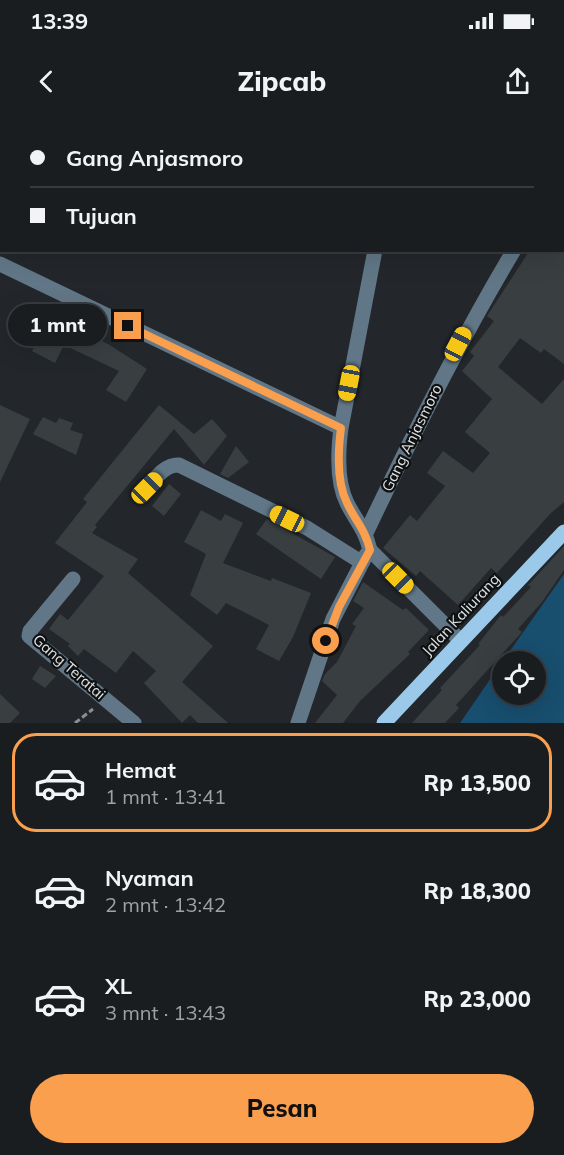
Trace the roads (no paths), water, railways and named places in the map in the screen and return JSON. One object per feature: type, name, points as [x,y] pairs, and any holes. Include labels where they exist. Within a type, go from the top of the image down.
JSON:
[{"type":"main road","name":"Jalan Kaliurang","points":[[384,723],[564,532]]},
{"type":"street","points":[[297,723],[333,619],[365,556],[366,533],[346,502],[340,475],[338,450],[375,252]]},
{"type":"street","name":"Gang Anjasmoro","points":[[366,533],[437,385],[467,328],[513,252]]},
{"type":"street","points":[[0,264],[341,428]]},
{"type":"street","points":[[147,488],[169,466],[179,465],[365,556],[461,641]]},
{"type":"street","name":"Gang Teratai","points":[[73,579],[30,630],[29,636],[134,723]]}]
